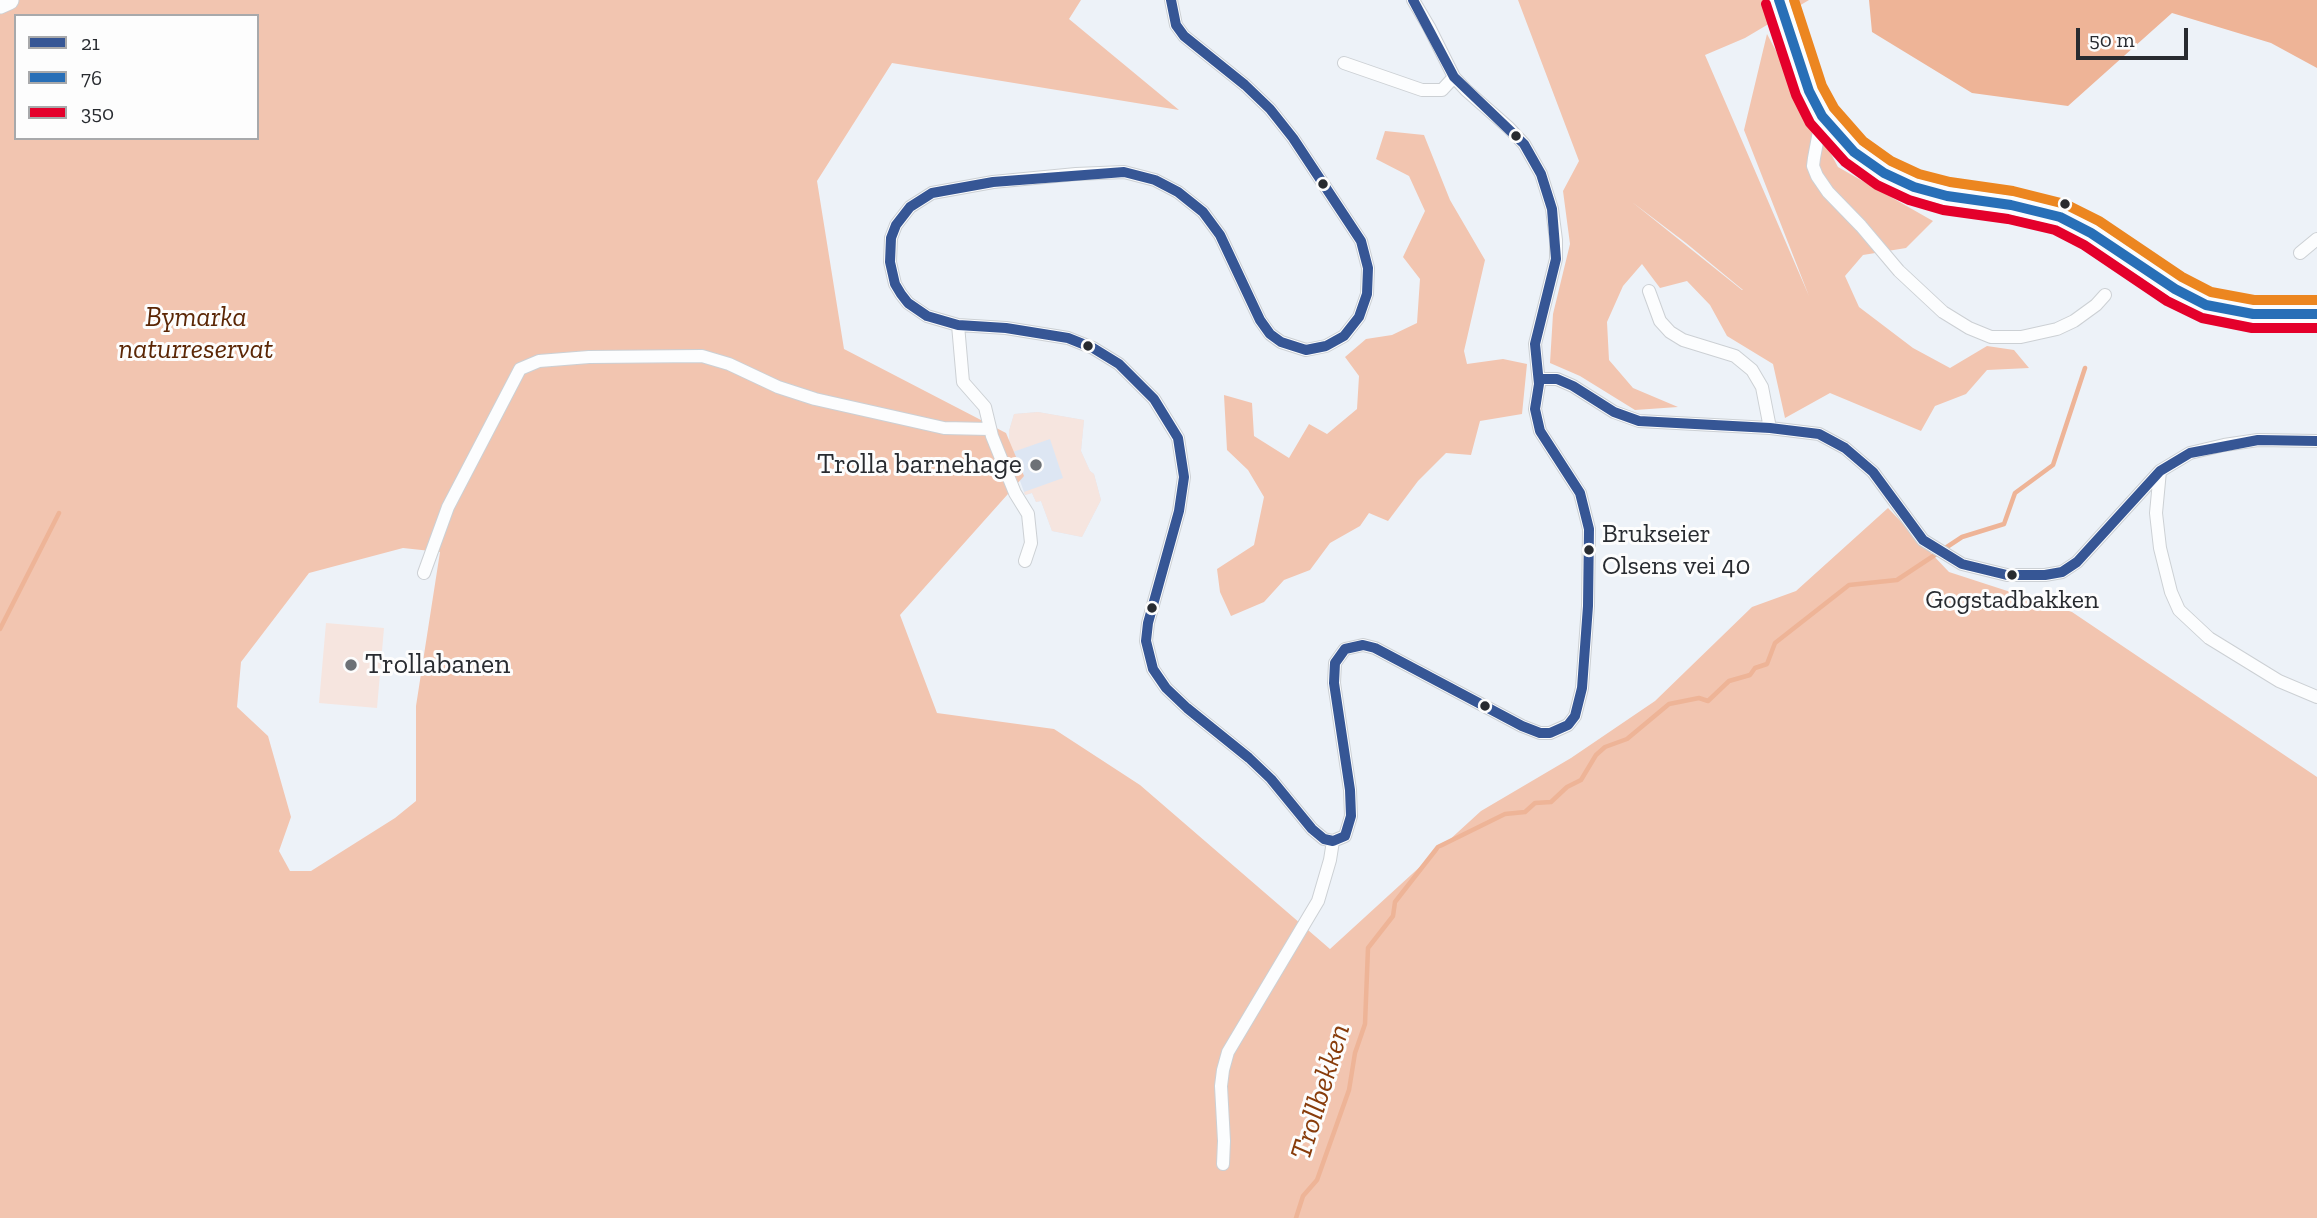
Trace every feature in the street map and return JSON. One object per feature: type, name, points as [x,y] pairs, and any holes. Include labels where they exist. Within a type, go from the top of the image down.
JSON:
[{"type":"main road","points":[[0,4],[9,0]]},
{"type":"main road","points":[[1779,0],[1809,91],[1826,121],[1854,152],[1898,180],[1947,197],[2011,205],[2060,217],[2091,233],[2175,289],[2206,305],[2253,314],[2317,314]]},
{"type":"street","points":[[1171,0],[1173,16],[1184,36],[1245,85],[1270,109],[1293,138],[1362,241],[1369,286],[1365,302],[1344,336],[1326,346],[1306,350],[1281,342],[1270,334],[1260,320],[1220,235],[1196,205],[1155,180],[1124,172],[1099,172],[946,189],[919,199],[896,225],[890,262],[895,284],[916,310],[939,321],[958,325],[1054,335],[1093,348],[1119,364],[1138,381],[1170,423],[1178,438],[1184,466],[1182,499],[1150,614],[1146,641],[1155,675],[1166,688],[1263,772],[1312,830],[1324,839],[1333,841],[1345,836],[1351,816],[1350,790],[1334,682],[1335,663],[1346,649],[1363,645],[1375,648],[1540,733],[1559,731],[1575,716],[1580,703],[1585,658],[1590,529],[1580,494],[1540,431],[1535,409],[1539,379],[1535,344],[1556,259],[1552,209],[1541,174],[1524,144],[1454,77],[1413,0]]},
{"type":"street","points":[[1343,63],[1422,90],[1442,90],[1454,77]]},
{"type":"street","points":[[1826,121],[1820,126],[1814,158],[1813,166],[1817,176],[1828,192],[1899,271],[1952,318],[1991,337],[2036,335],[2074,321],[2105,295]]},
{"type":"street","points":[[2300,253],[2317,239]]},
{"type":"street","points":[[1649,291],[1660,321],[1670,332],[1683,340],[1734,356],[1752,370],[1762,387],[1770,428]]},
{"type":"street","points":[[958,325],[961,375],[966,387],[985,407],[990,429],[1016,493],[1028,514],[1031,543],[1025,561]]},
{"type":"street","points":[[424,573],[447,507],[520,369],[539,362],[589,356],[702,356],[729,364],[778,387],[815,399],[944,428],[990,429]]},
{"type":"street","points":[[1539,379],[1558,379],[1580,389],[1614,412],[1639,421],[1770,428],[1819,434],[1845,448],[1873,472],[1923,540],[1962,564],[2007,575],[2028,576],[2062,572],[2084,555],[2160,471],[2190,453],[2258,440],[2317,441]]},
{"type":"street","points":[[2160,471],[2156,513],[2160,548],[2171,593],[2179,610],[2209,638],[2279,681],[2317,697]]},
{"type":"street","points":[[1223,1164],[1221,1086],[1228,1052],[1318,901],[1333,841]]},
{"type":"shaded area","points":[[1869,0],[2317,0],[2317,68],[2271,43],[2172,13],[2068,106],[1972,93],[1872,32]]},
{"type":"shaded area","points":[[1038,412],[1084,420],[1081,451],[1094,474],[1101,500],[1082,537],[1052,531],[1041,501],[1036,502],[1032,493],[1025,495],[1010,453],[1009,431],[1014,414]]},
{"type":"shaded area","points":[[1038,412],[1084,420],[1081,451],[1094,474],[1101,500],[1082,537],[1052,531],[1041,501],[1036,502],[1032,493],[1025,495],[1024,492],[1063,478],[1050,439],[1010,453],[1009,431],[1014,414]]},
{"type":"shaded area","name":"Trollabanen","points":[[326,623],[384,628],[377,708],[319,703]]},
{"type":"green space","name":"Bymarka naturreservat","points":[[0,0],[1081,0],[1069,19],[1179,110],[892,63],[817,181],[844,349],[1006,433],[1024,476],[900,615],[937,713],[1054,729],[1140,785],[1330,949],[1481,811],[1571,758],[1655,701],[1752,607],[1796,591],[1888,508],[1949,572],[2072,612],[2317,777],[2317,1218],[0,1218]],"holes":[[[403,548],[440,552],[416,706],[416,801],[395,818],[311,871],[290,871],[279,851],[291,817],[268,736],[237,707],[241,662],[309,573]]]},
{"type":"green space","points":[[1518,0],[1809,0],[1745,38],[1705,55],[1809,296],[1744,130],[1767,34],[1838,167],[1933,221],[1906,248],[1863,255],[1845,276],[1859,307],[1913,348],[1950,368],[1987,346],[2014,350],[2029,368],[1987,370],[1966,394],[1935,406],[1921,431],[1830,393],[1785,418],[1773,364],[1727,336],[1710,305],[1687,281],[1660,288],[1642,264],[1623,286],[1607,322],[1609,360],[1633,388],[1678,407],[1635,410],[1580,376],[1550,363],[1553,314],[1570,244],[1563,191],[1579,161]],"holes":[[[1632,202],[1686,243],[1743,290]]]},
{"type":"green space","points":[[1385,131],[1424,135],[1450,200],[1485,260],[1464,351],[1467,364],[1503,359],[1527,364],[1522,414],[1480,421],[1471,455],[1446,453],[1418,481],[1388,521],[1369,513],[1360,526],[1330,543],[1310,570],[1284,580],[1264,602],[1231,616],[1220,592],[1217,569],[1254,545],[1264,497],[1248,470],[1227,450],[1224,395],[1252,403],[1254,436],[1289,458],[1309,424],[1327,434],[1357,409],[1359,376],[1345,357],[1366,339],[1392,335],[1417,323],[1420,279],[1403,257],[1425,211],[1409,176],[1376,159]]},
{"type":"waterway","name":"Trollbekken","points":[[1296,1218],[1303,1196],[1317,1180],[1349,1090],[1355,1053],[1365,1024],[1368,948],[1393,916],[1395,902],[1438,847],[1505,814],[1525,812],[1535,803],[1551,802],[1567,787],[1581,780],[1596,755],[1605,747],[1627,739],[1669,704],[1699,698],[1708,701],[1729,681],[1750,675],[1755,668],[1767,664],[1775,643],[1849,585],[1897,580],[1962,537],[2004,524],[2015,493],[2053,465],[2085,368]]},
{"type":"waterway","points":[[0,629],[59,513]]},
{"type":"transit line","name":"21","points":[[1171,0],[1176,25],[1184,36],[1245,85],[1270,109],[1293,138],[1361,241],[1368,268],[1367,294],[1359,317],[1344,336],[1326,346],[1306,350],[1281,342],[1270,334],[1260,320],[1220,235],[1203,212],[1178,192],[1155,180],[1124,172],[993,182],[932,193],[910,207],[896,225],[891,238],[890,262],[895,284],[901,294],[908,303],[927,316],[958,325],[1006,328],[1068,338],[1093,348],[1119,364],[1154,399],[1178,438],[1184,477],[1179,511],[1148,623],[1146,641],[1153,669],[1166,688],[1187,708],[1271,779],[1312,829],[1324,839],[1333,841],[1345,836],[1351,816],[1350,790],[1334,683],[1335,663],[1345,649],[1363,645],[1375,648],[1540,733],[1550,733],[1568,725],[1575,716],[1582,688],[1588,606],[1589,529],[1580,493],[1540,431],[1535,409],[1539,384],[1535,344],[1556,259],[1552,209],[1541,174],[1524,144],[1454,77],[1413,0]]},
{"type":"transit line","name":"76","points":[[1779,0],[1809,91],[1822,116],[1854,152],[1884,173],[1914,187],[1947,196],[2011,205],[2060,217],[2091,233],[2175,289],[2206,305],[2253,314],[2317,314]]},
{"type":"transit line","points":[[1794,0],[1822,86],[1834,108],[1863,141],[1891,161],[1919,174],[1950,182],[2013,191],[2065,204],[2099,221],[2182,277],[2211,292],[2254,300],[2317,300]]},
{"type":"transit line","name":"350","points":[[1766,4],[1796,95],[1810,123],[1845,162],[1877,185],[1909,200],[1943,210],[2008,219],[2055,230],[2084,245],[2167,301],[2202,318],[2252,328],[2317,328]]},
{"type":"transit line","name":"21","points":[[1539,379],[1557,379],[1614,412],[1639,421],[1770,428],[1819,434],[1845,448],[1873,472],[1923,540],[1962,564],[2007,575],[2062,572],[2077,562],[2160,471],[2190,453],[2258,440],[2317,441]]},
{"type":"place","name":"Trolla barnehage","points":[[1036,465]]},
{"type":"place","name":"Brukseier Olsens vei 40","points":[[1589,550]]},
{"type":"place","name":"Gogstadbakken","points":[[2012,575]]},
{"type":"place","name":"Trollabanen","points":[[351,665]]}]
